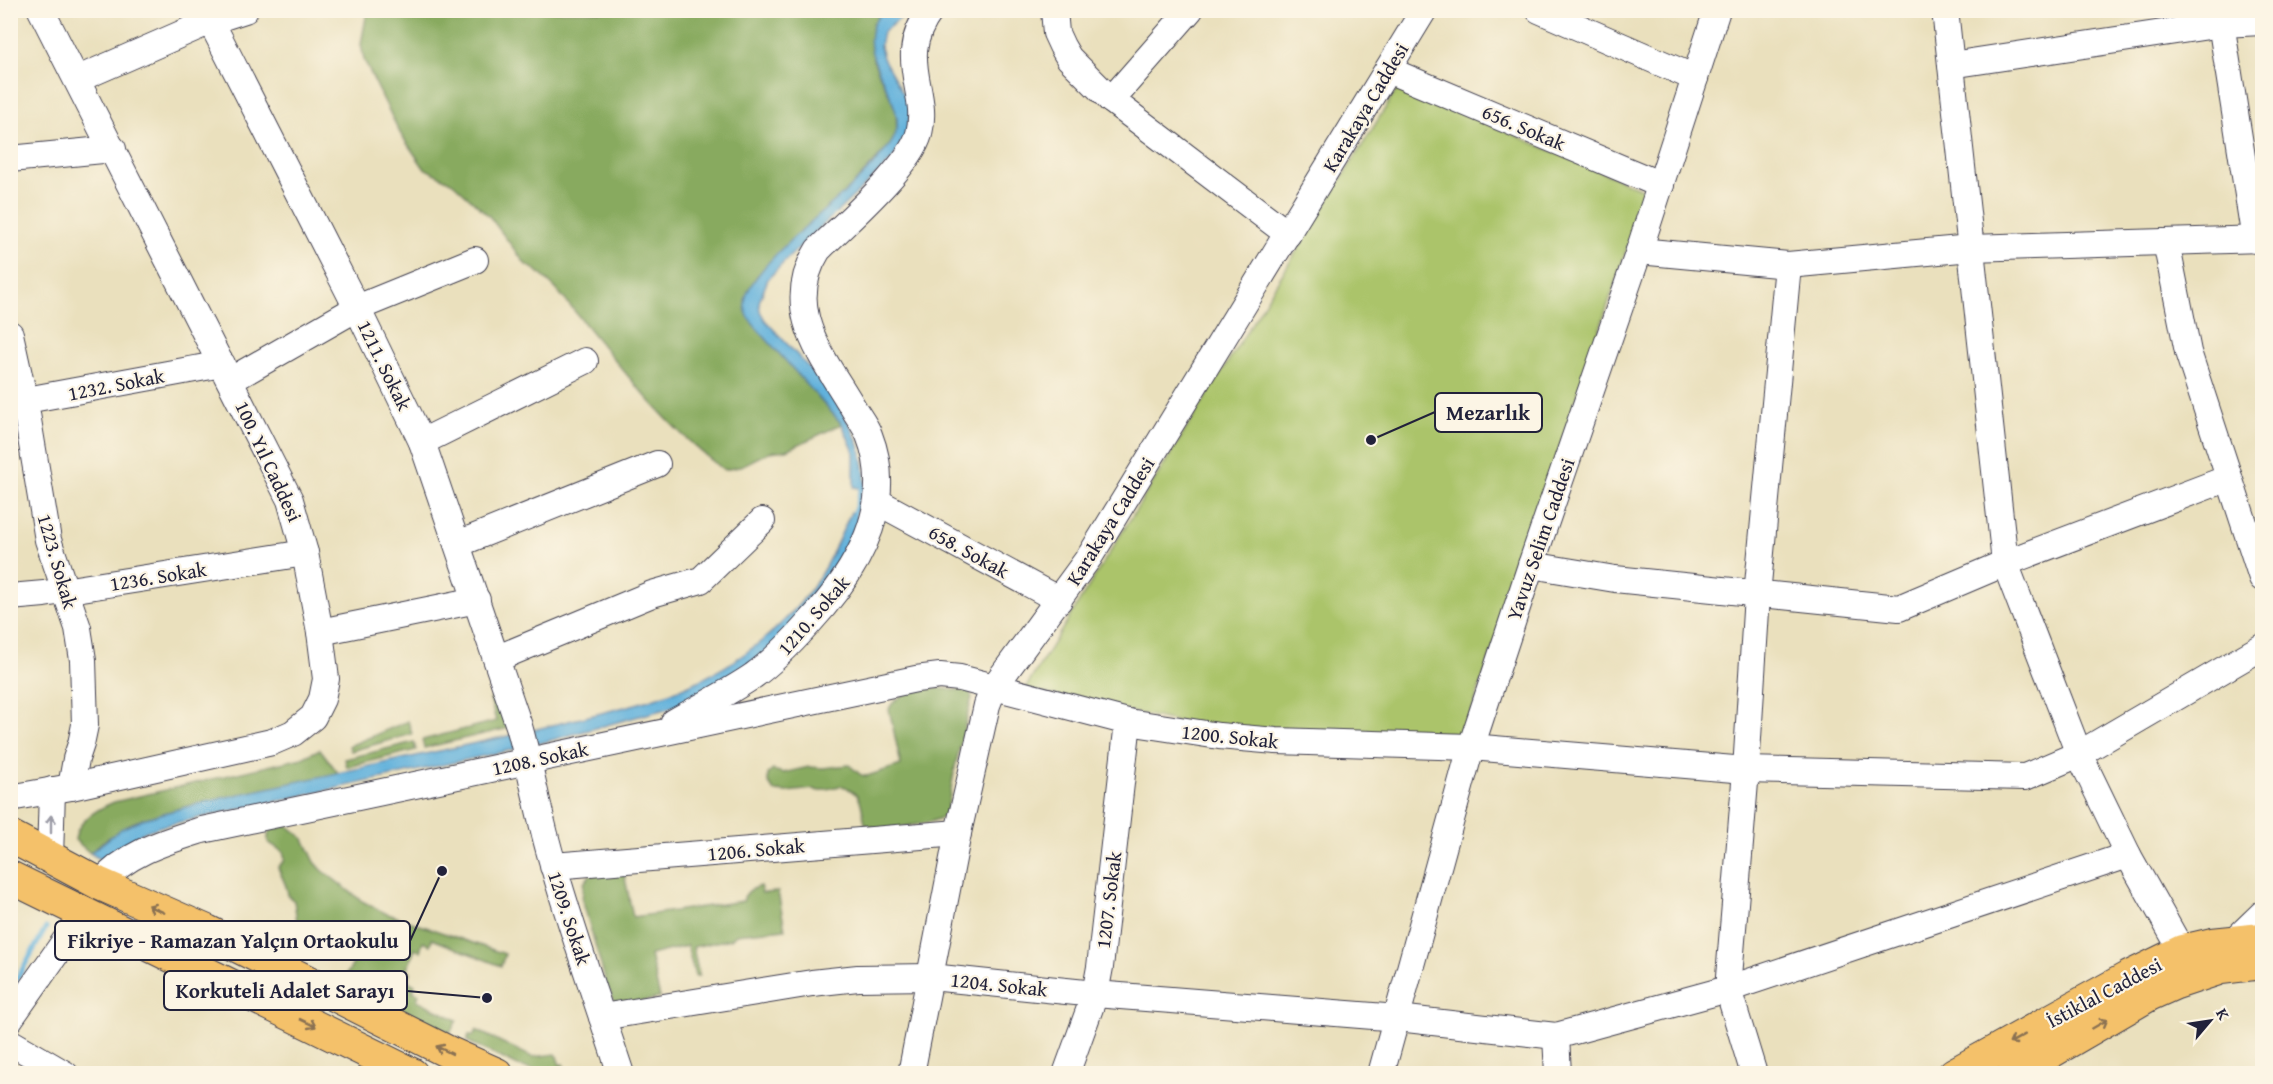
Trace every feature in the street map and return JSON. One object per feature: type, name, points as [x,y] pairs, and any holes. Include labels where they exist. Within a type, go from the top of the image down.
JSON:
[{"type":"main road","points":[[10,836],[100,884],[207,931],[450,1053],[497,1074]]},
{"type":"main road","points":[[10,878],[412,1074]]},
{"type":"main road","name":"İstiklal Caddesi","points":[[1954,1074],[2129,977],[2182,951],[2248,940]]},
{"type":"main road","name":"İstiklal Caddesi","points":[[2013,1074],[2149,995],[2221,968],[2262,963]]},
{"type":"street","name":"100. Yıl Caddesi","points":[[10,798],[272,742],[293,733],[314,717],[322,699],[326,680],[320,632],[305,553],[290,500],[41,10]]},
{"type":"street","points":[[78,79],[208,16],[245,10]]},
{"type":"street","name":"1210. Sokak","points":[[653,734],[752,677],[781,654],[824,606],[850,571],[869,532],[878,502],[875,458],[869,434],[811,336],[803,310],[803,285],[811,261],[818,250],[900,167],[916,143],[921,112],[913,52],[920,28],[931,10]]},
{"type":"street","points":[[1054,10],[1056,33],[1062,46],[1070,58],[1111,100],[1288,234]]},
{"type":"street","points":[[1111,100],[1190,10]]},
{"type":"street","name":"Karakaya Caddesi","points":[[911,1074],[958,832],[987,705],[994,687],[1090,556],[1424,10]]},
{"type":"street","points":[[1539,10],[1695,78]]},
{"type":"street","name":"Yavuz Selim Caddesi","points":[[1381,1074],[1471,747],[1639,251],[1717,10]]},
{"type":"street","points":[[1945,10],[2005,563],[2079,753],[2128,855],[2182,951]]},
{"type":"street","name":"1211. Sokak","points":[[208,16],[357,308],[422,442],[498,658],[519,726]]},
{"type":"street","points":[[1951,65],[2221,17],[2262,22]]},
{"type":"street","points":[[1639,251],[1788,265],[1971,248],[2259,239],[2221,17]]},
{"type":"street","name":"656. Sokak","points":[[1388,70],[1661,184]]},
{"type":"street","points":[[10,159],[113,148]]},
{"type":"street","points":[[2166,242],[2188,352],[2262,578]]},
{"type":"street","name":"1232. Sokak","points":[[18,403],[226,372],[357,308],[475,260]]},
{"type":"street","points":[[1754,1074],[1728,989],[1746,770],[1757,595],[1788,265]]},
{"type":"street","name":"1223. Sokak","points":[[10,334],[18,403],[48,540],[78,628],[83,660],[85,725],[81,744],[62,788]]},
{"type":"street","points":[[422,442],[585,361]]},
{"type":"street","points":[[458,544],[657,464]]},
{"type":"street","points":[[1531,565],[1615,579],[1899,608],[2005,563],[2229,478]]},
{"type":"street","name":"658. Sokak","points":[[878,502],[1059,600]]},
{"type":"street","points":[[498,658],[652,594],[701,580],[762,521]]},
{"type":"street","name":"1236. Sokak","points":[[10,597],[66,591],[305,553]]},
{"type":"street","points":[[320,632],[477,600]]},
{"type":"street","name":"1200. Sokak","points":[[994,687],[1128,722],[1199,734],[1276,741],[1471,747],[1746,770],[2025,777],[2079,753],[2262,647]]},
{"type":"street","name":"1208. Sokak","points":[[100,884],[117,866],[135,855],[202,830],[916,679],[940,676],[960,678],[994,687]]},
{"type":"street","name":"1207. Sokak","points":[[1066,1074],[1095,994],[1105,935],[1128,722]]},
{"type":"street","name":"1209. Sokak","points":[[519,726],[553,866],[621,1074]]},
{"type":"street","points":[[50,858],[62,788]]},
{"type":"street","name":"1206. Sokak","points":[[553,866],[958,832]]},
{"type":"street","points":[[1558,1074],[1556,1036],[1728,989],[2128,855]]},
{"type":"street","points":[[10,1019],[84,914]]},
{"type":"street","points":[[2248,940],[2262,914]]},
{"type":"street","name":"1204. Sokak","points":[[602,1017],[812,983],[858,978],[931,976],[1095,994],[1398,1018],[1556,1036]]},
{"type":"street","points":[[10,1042],[65,1074]]},
{"type":"green space","points":[[371,11],[883,11],[873,23],[873,60],[896,110],[897,134],[890,145],[853,185],[788,244],[757,276],[748,292],[753,324],[842,424],[787,450],[769,452],[739,467],[724,470],[700,451],[656,408],[556,289],[536,270],[526,265],[490,217],[453,183],[424,168],[400,133],[364,60],[361,44],[366,17]]},
{"type":"green space","points":[[1399,86],[1646,191],[1462,740],[1212,729],[1025,689]]},
{"type":"green space","points":[[923,687],[969,691],[972,697],[947,811],[941,818],[927,823],[881,830],[865,824],[857,795],[846,787],[787,792],[774,791],[768,782],[768,774],[773,770],[783,773],[809,767],[849,765],[861,775],[867,776],[901,765],[889,709],[899,698]]},
{"type":"green space","points":[[499,697],[509,728],[424,748],[422,740],[496,721],[490,699]]},
{"type":"green space","points":[[408,721],[412,734],[351,751],[349,746]]},
{"type":"green space","points":[[414,742],[416,750],[347,767],[345,759]]},
{"type":"green space","points":[[320,749],[339,774],[208,801],[146,818],[132,823],[102,842],[90,853],[75,840],[80,827],[89,816],[114,802],[302,758]]},
{"type":"green space","points":[[288,826],[304,839],[315,862],[322,870],[362,901],[385,913],[505,954],[501,966],[432,939],[430,945],[423,942],[420,951],[415,949],[407,969],[411,972],[408,981],[415,985],[413,991],[419,994],[417,1000],[457,1020],[450,1033],[343,980],[368,940],[356,938],[350,932],[337,931],[319,923],[303,926],[297,921],[294,901],[288,896],[278,867],[285,860],[283,852],[268,842],[268,834],[272,829]]},
{"type":"green space","points":[[609,871],[624,873],[633,917],[743,901],[749,891],[760,886],[762,893],[778,892],[785,929],[736,934],[731,939],[693,947],[699,976],[695,976],[687,946],[650,955],[660,998],[617,1006],[607,986],[582,899],[584,883],[590,875]]},
{"type":"green space","points":[[476,1030],[532,1057],[556,1054],[560,1065],[563,1064],[567,1073],[549,1073],[518,1066],[467,1041],[469,1034],[473,1036]]},
{"type":"green space","points":[[579,1069],[582,1073],[567,1073]]},
{"type":"water","points":[[883,11],[910,11],[883,32],[880,46],[883,58],[905,97],[910,111],[907,134],[892,160],[768,279],[759,302],[760,311],[765,320],[818,378],[841,409],[862,454],[866,489],[854,487],[854,452],[842,424],[753,324],[747,314],[745,303],[749,290],[758,275],[773,258],[867,172],[889,146],[896,132],[897,117],[893,103],[873,56],[870,41],[873,25]]},
{"type":"water","points":[[851,512],[859,520],[835,577],[802,620],[746,670],[689,701],[537,744],[533,730],[669,693],[706,677],[744,654],[778,627],[807,595],[828,562]]},
{"type":"water","points":[[513,735],[516,749],[162,826],[144,832],[101,860],[90,853],[121,829],[146,818],[208,801]]},
{"type":"waterway","points":[[852,521],[863,484]]},
{"type":"waterway","points":[[10,991],[46,928]]},
{"type":"place","name":"Mezarlık","points":[[1371,440]]},
{"type":"place","name":"Fikriye - Ramazan Yalçın Ortaokulu","points":[[442,871]]},
{"type":"place","name":"Korkuteli Adalet Sarayı","points":[[487,998]]}]
